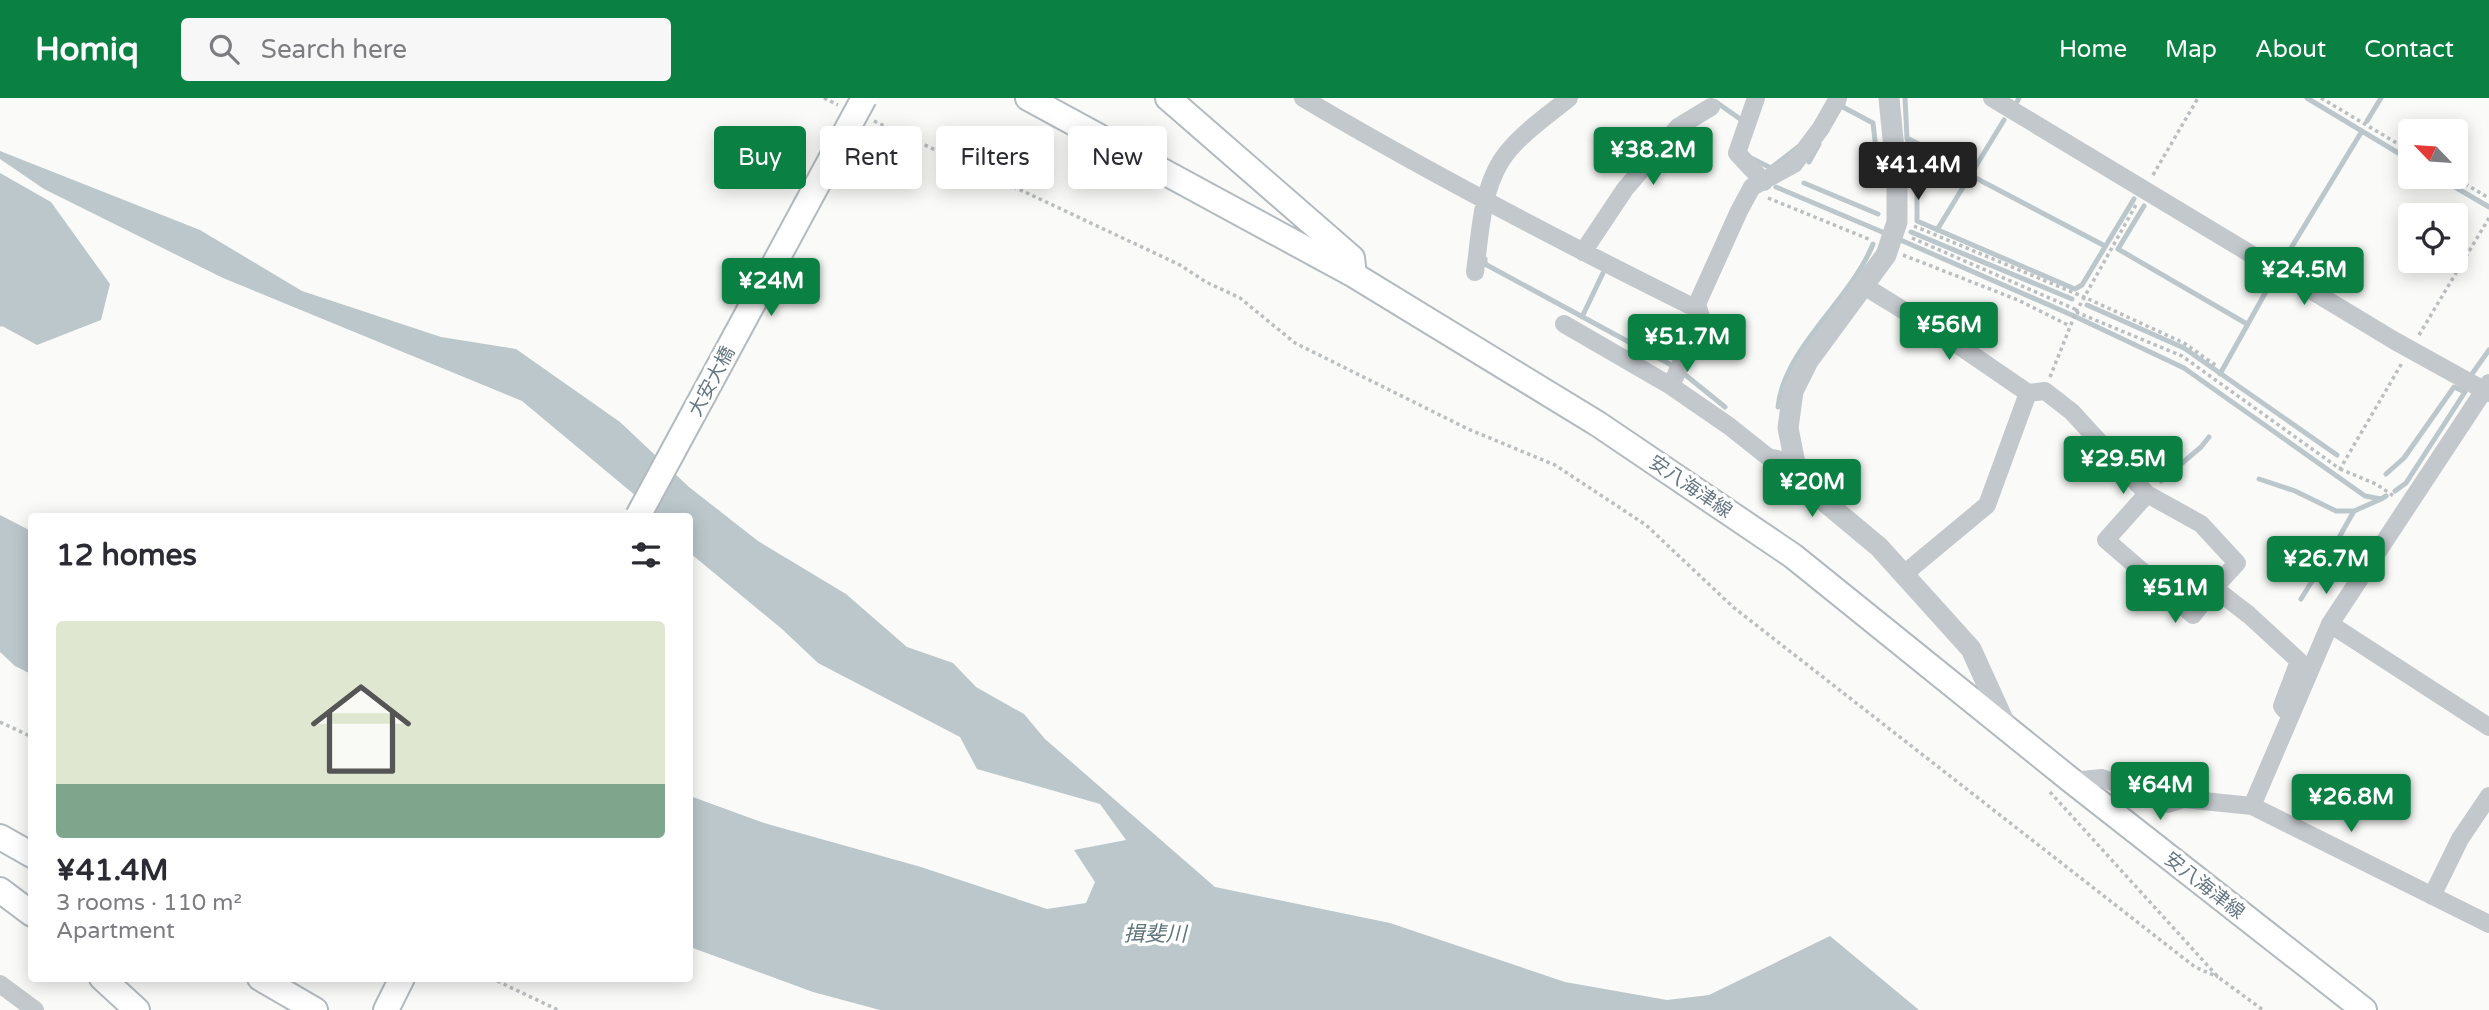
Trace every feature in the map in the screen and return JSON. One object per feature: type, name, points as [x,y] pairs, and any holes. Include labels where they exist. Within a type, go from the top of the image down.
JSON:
[{"type":"main road","name":"安八海津線","points":[[1028,98],[1354,275],[1598,424],[1782,549],[2364,1010]]},
{"type":"main road","points":[[1168,98],[1352,258],[1354,275]]},
{"type":"main road","name":"大安大橋","points":[[640,513],[861,109]]},
{"type":"main road","points":[[0,837],[28,853]]},
{"type":"main road","points":[[0,890],[28,911]]},
{"type":"main road","points":[[106,982],[137,1010]]},
{"type":"main road","points":[[267,982],[315,1010]]},
{"type":"main road","points":[[387,1008],[400,982]]},
{"type":"street","points":[[1303,98],[1378,143],[1583,252],[1689,305],[1697,304]]},
{"type":"street","points":[[1475,272],[1486,200],[1501,162],[1523,137],[1569,98]]},
{"type":"street","points":[[1756,98],[1737,153],[1757,186]]},
{"type":"street","points":[[1671,386],[1701,317],[1697,304],[1739,211],[1757,186],[1794,164],[1821,128],[1838,98]]},
{"type":"street","points":[[1889,98],[1897,180],[1895,238],[1864,286],[1808,361],[1793,391],[1788,428],[1795,463],[1819,497],[1879,547],[1971,649],[2006,726]]},
{"type":"street","points":[[1992,98],[2410,349],[2487,388],[2330,624],[2252,806]]},
{"type":"street","points":[[1583,252],[1625,189],[1678,127],[1711,107]]},
{"type":"street","points":[[1864,286],[2072,412],[2147,494],[2201,524],[2237,563],[2193,615],[2106,540],[2147,494]]},
{"type":"street","points":[[1564,324],[1671,386],[1768,457],[1795,463]]},
{"type":"street","points":[[1904,574],[1987,505],[2037,392]]},
{"type":"street","points":[[2214,588],[2249,615],[2299,661],[2282,706],[2290,717]]},
{"type":"street","points":[[2330,624],[2489,727]]},
{"type":"street","points":[[2072,781],[2102,778],[2168,804],[2184,799],[2252,806],[2489,924]]},
{"type":"street","points":[[2432,896],[2460,839],[2489,796]]},
{"type":"street","points":[[0,984],[35,1010]]},
{"type":"path","points":[[824,98],[861,109],[1180,265],[1206,282],[1240,298],[1295,343],[1468,429],[1555,465],[1646,526],[1733,607],[2195,967],[2218,976]]},
{"type":"path","points":[[2037,392],[2076,311],[2198,98]]},
{"type":"path","points":[[2321,98],[2398,144]]},
{"type":"path","points":[[1757,186],[1895,238],[2182,356],[2340,468],[2376,484],[2408,506]]},
{"type":"path","points":[[2468,186],[2489,198]]},
{"type":"path","points":[[2340,468],[2489,218]]},
{"type":"path","points":[[1895,238],[2084,297],[2184,343],[2218,367]]},
{"type":"path","points":[[1895,238],[1921,261],[2018,300],[2070,326]]},
{"type":"path","points":[[0,722],[28,735]]},
{"type":"path","points":[[2049,791],[2218,976],[2263,1010]]},
{"type":"path","points":[[499,982],[558,1010]]},
{"type":"water","name":"揖斐川","points":[[0,151],[200,230],[302,291],[441,337],[516,349],[620,422],[689,487],[758,541],[846,594],[907,647],[953,663],[976,687],[1024,714],[1045,739],[1215,887],[1390,923],[1565,982],[1667,1000],[1709,995],[1830,936],[1919,1010],[880,1010],[813,992],[693,948],[693,797],[764,823],[921,867],[1047,909],[1086,903],[1095,882],[1074,850],[1126,840],[1100,804],[977,769],[960,737],[818,663],[782,629],[693,555],[693,513],[652,513],[636,496],[522,401],[223,278],[44,189],[0,159]]},
{"type":"water","points":[[0,173],[51,202],[110,284],[101,320],[37,345],[0,327]]},
{"type":"water","points":[[0,515],[28,529],[28,672],[15,666],[0,652]]},
{"type":"waterway","points":[[1905,98],[1907,138],[1917,175],[1917,221],[2075,289],[2082,285],[2134,199]]},
{"type":"waterway","points":[[2016,104],[2019,98]]},
{"type":"waterway","points":[[2307,98],[2398,153]]},
{"type":"waterway","points":[[2367,121],[2381,98]]},
{"type":"waterway","points":[[1716,102],[1743,121]]},
{"type":"waterway","points":[[1843,104],[1841,106],[1873,123],[1879,175]]},
{"type":"waterway","points":[[1937,230],[2004,120]]},
{"type":"waterway","points":[[2282,263],[2362,131]]},
{"type":"waterway","points":[[1907,138],[1972,172]]},
{"type":"waterway","points":[[1809,162],[1819,144]]},
{"type":"waterway","points":[[1751,158],[1771,168],[1798,147]]},
{"type":"waterway","points":[[1970,175],[2105,246]]},
{"type":"waterway","points":[[1804,183],[1878,214]]},
{"type":"waterway","points":[[1776,187],[1887,234]]},
{"type":"waterway","points":[[2458,189],[2489,207]]},
{"type":"waterway","points":[[2144,206],[2118,249],[2247,324]]},
{"type":"waterway","points":[[1911,232],[2072,299]]},
{"type":"waterway","points":[[1896,238],[2074,316],[2184,368],[2365,496],[2381,499],[2386,496]]},
{"type":"waterway","points":[[1778,407],[1783,385],[1792,365],[1850,285],[1873,244]]},
{"type":"waterway","points":[[1485,259],[1485,264],[1675,367]]},
{"type":"waterway","points":[[1582,317],[1603,273]]},
{"type":"waterway","points":[[2220,374],[2273,279]]},
{"type":"waterway","points":[[2087,305],[2184,348],[2337,455]]},
{"type":"waterway","points":[[2395,491],[2406,483],[2465,392],[2467,381],[2489,350]]},
{"type":"waterway","points":[[1683,373],[1725,407]]},
{"type":"waterway","points":[[2386,474],[2404,458],[2454,387],[2465,392]]},
{"type":"waterway","points":[[2161,481],[2209,437]]},
{"type":"waterway","points":[[2259,479],[2295,491],[2336,511],[2354,511]]},
{"type":"waterway","points":[[2333,548],[2354,511],[2379,500]]},
{"type":"waterway","points":[[2301,599],[2327,557]]}]
